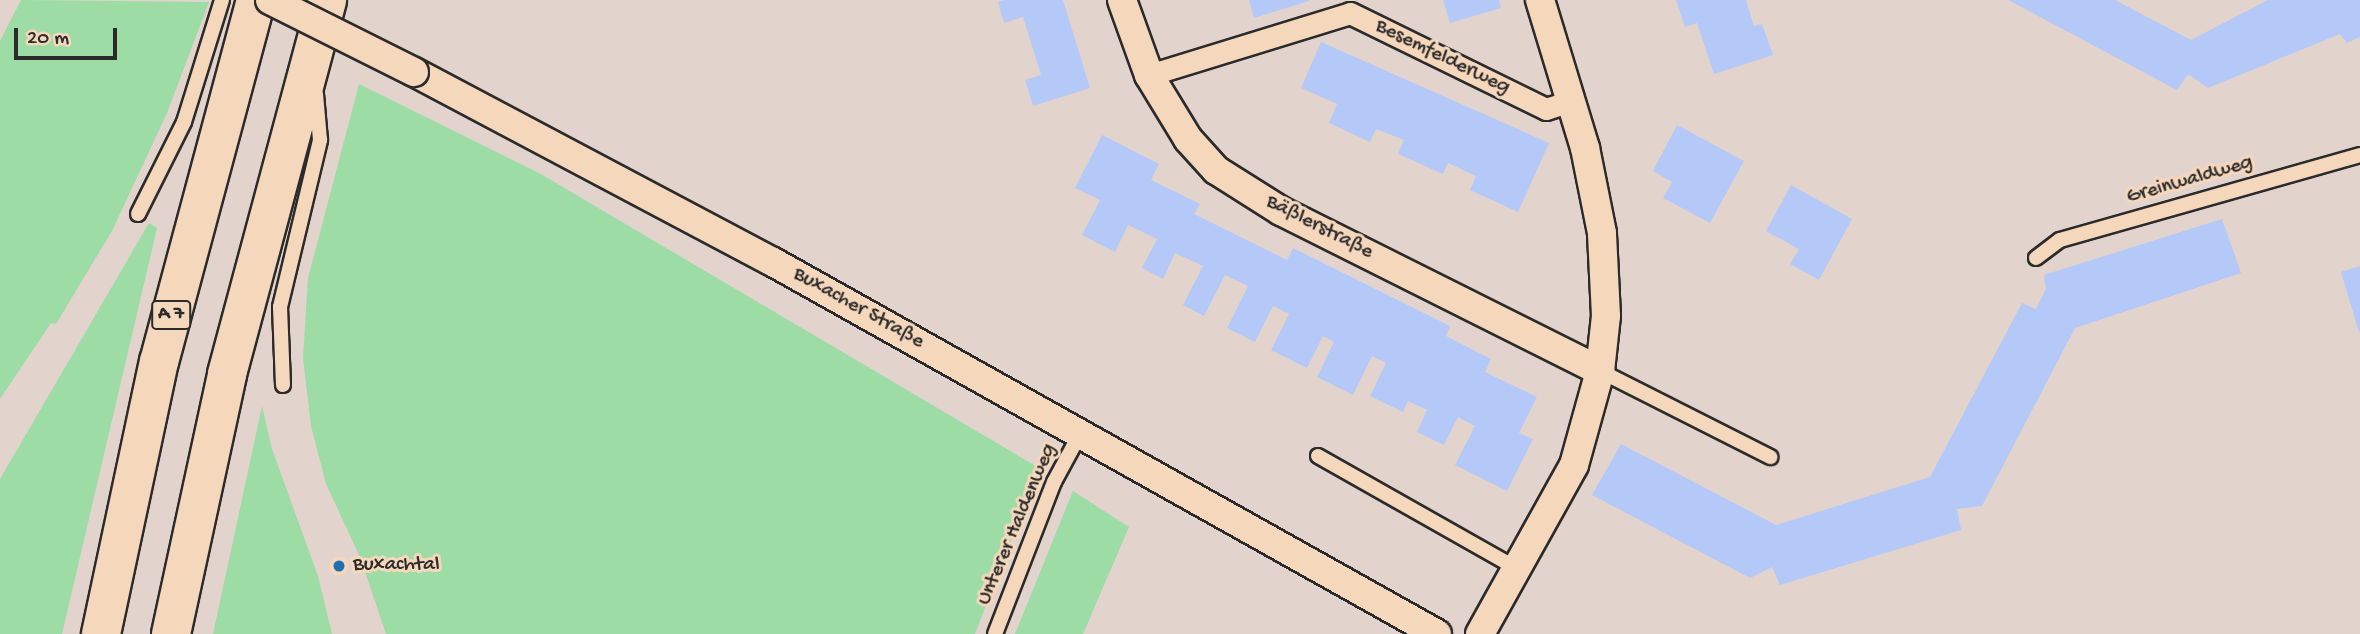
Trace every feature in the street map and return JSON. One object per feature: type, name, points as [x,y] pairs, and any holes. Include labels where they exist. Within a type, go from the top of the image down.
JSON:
[{"type":"highway","name":"A 7","points":[[100,634],[159,362],[256,0]]},
{"type":"highway","points":[[170,634],[227,374],[327,0]]},
{"type":"street","name":"Buxacher Straße","points":[[270,0],[414,72],[773,262],[1437,634]]},
{"type":"street","name":"Bäßlerstraße","points":[[1122,0],[1149,75],[1188,139],[1216,170],[1281,211],[1600,371]]},
{"type":"street","points":[[1480,634],[1574,464],[1600,371],[1606,316],[1602,233],[1573,100],[1540,0]]},
{"type":"street","name":"Besemfelderweg","points":[[1149,75],[1350,13],[1546,109],[1573,100]]},
{"type":"lane","points":[[138,214],[184,122],[222,0]]},
{"type":"lane","points":[[283,385],[280,307],[320,140],[312,51]]},
{"type":"lane","name":"Greinwaldweg","points":[[2036,258],[2060,240],[2360,155]]},
{"type":"lane","points":[[1600,371],[1770,457]]},
{"type":"lane","name":"Unterer Haldenweg","points":[[995,634],[1054,482],[1080,434]]},
{"type":"lane","points":[[1318,456],[1517,568]]},
{"type":"green space","points":[[21,0],[209,2],[167,113],[112,231],[56,324],[51,323],[0,399],[0,41]]},
{"type":"green space","points":[[359,84],[539,173],[1039,468],[975,634],[386,634],[360,557],[326,484],[311,426],[303,358],[308,278]]},
{"type":"green space","points":[[149,223],[157,228],[62,634],[0,634],[0,479]]},
{"type":"green space","points":[[262,406],[272,449],[318,576],[332,634],[213,634]]},
{"type":"green space","points":[[1073,491],[1129,527],[1083,634],[1015,634]]},
{"type":"building","points":[[1063,0],[1090,88],[1033,106],[1025,80],[1041,75],[1023,17],[1004,23],[998,2]]},
{"type":"building","points":[[1249,0],[1309,0],[1309,1],[1254,18]]},
{"type":"building","points":[[1443,0],[1499,0],[1501,8],[1450,23]]},
{"type":"building","points":[[1676,0],[1746,0],[1754,26],[1762,24],[1773,55],[1714,74],[1697,23],[1685,27]]},
{"type":"building","points":[[2008,0],[2115,0],[2191,40],[2268,0],[2360,0],[2360,37],[2347,43],[2340,34],[2208,88],[2188,74],[2177,90]]},
{"type":"building","points":[[1321,42],[1549,143],[1518,212],[1470,190],[1476,176],[1448,163],[1443,174],[1398,154],[1404,140],[1376,129],[1370,142],[1329,123],[1337,104],[1301,88]]},
{"type":"building","points":[[1677,125],[1744,161],[1710,223],[1663,198],[1672,182],[1653,171]]},
{"type":"building","points":[[1102,135],[1159,164],[1151,180],[1200,204],[1194,214],[1287,260],[1293,248],[1450,326],[1446,336],[1491,359],[1485,372],[1537,397],[1519,433],[1533,439],[1507,491],[1455,465],[1475,426],[1458,417],[1444,445],[1417,432],[1427,410],[1408,401],[1403,412],[1370,396],[1386,363],[1372,356],[1353,395],[1317,377],[1334,342],[1323,336],[1307,368],[1271,350],[1289,314],[1273,306],[1255,342],[1227,328],[1248,286],[1225,275],[1204,316],[1183,305],[1203,266],[1175,253],[1163,279],[1142,268],[1157,239],[1128,225],[1115,252],[1082,235],[1100,200],[1075,188]]},
{"type":"building","points":[[1791,185],[1852,219],[1819,280],[1790,264],[1799,249],[1766,231]]},
{"type":"building","points":[[2222,219],[2241,273],[2075,328],[1982,506],[1957,509],[1961,530],[1780,585],[1772,567],[1750,578],[1592,495],[1621,444],[1776,525],[1930,477],[2022,303],[2036,309],[2046,289],[2044,275]]},
{"type":"building","points":[[2360,266],[2360,332],[2359,332],[2341,272]]},
{"type":"place","name":"Buxachtal","points":[[339,566]]}]
